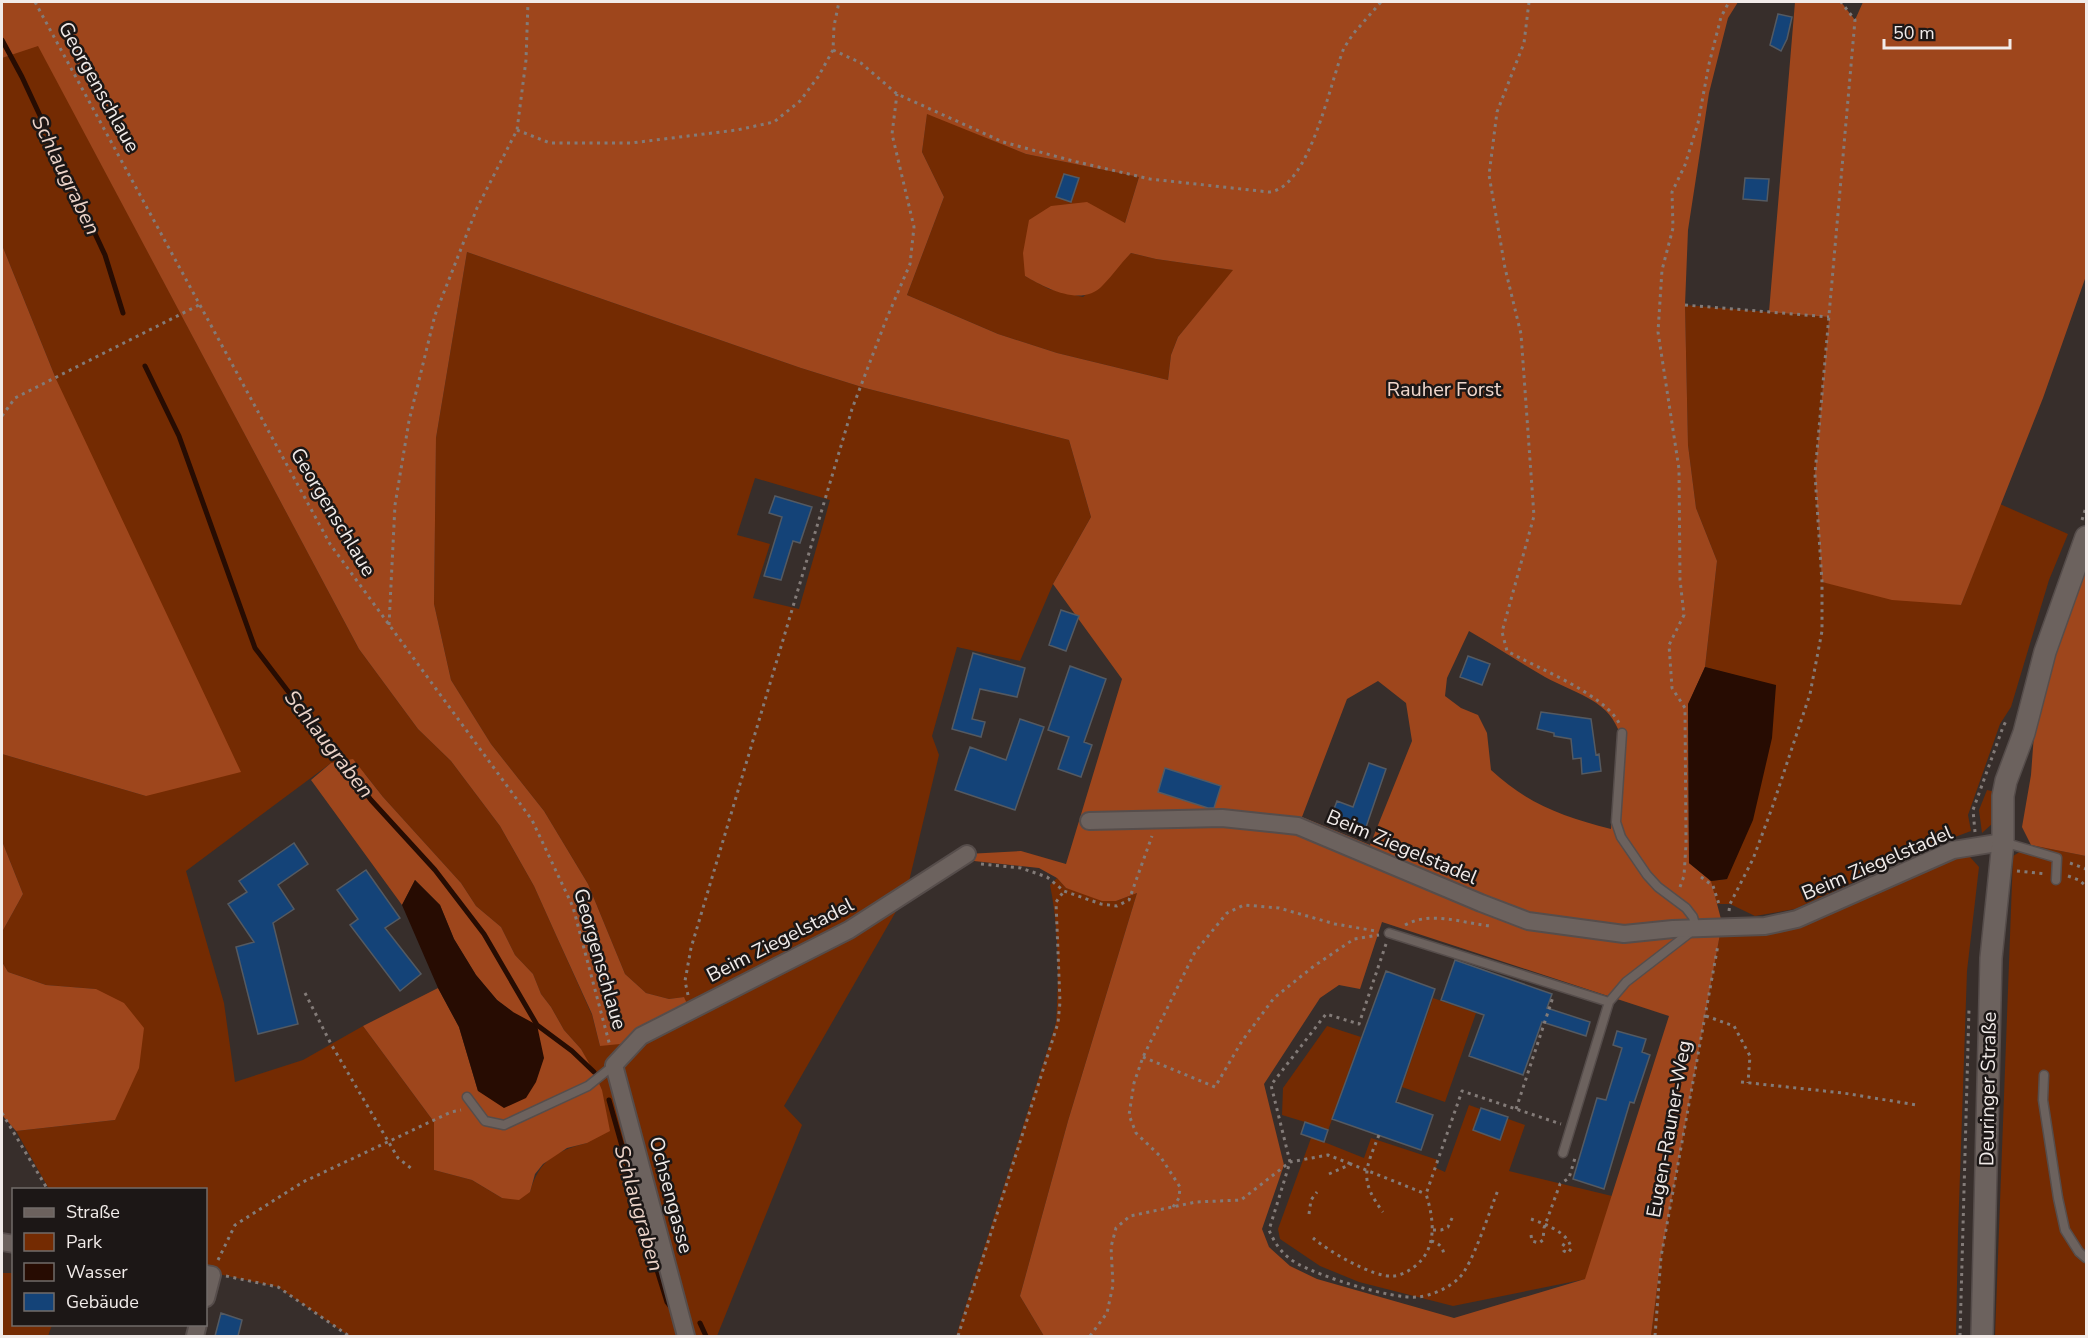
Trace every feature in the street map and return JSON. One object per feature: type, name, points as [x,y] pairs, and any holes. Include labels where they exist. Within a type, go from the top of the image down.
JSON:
[{"type":"street","name":"Deuringer Straße","points":[[1982,1336],[1991,958],[2003,842],[2018,790],[2024,733],[2045,652],[2086,537]]},
{"type":"street","name":"Beim Ziegelstadel","points":[[1089,821],[1222,818],[1298,826],[1528,921],[1624,934],[1695,928],[1765,926],[1797,919],[1953,850],[2003,842]]},
{"type":"street","name":"Beim Ziegelstadel","points":[[614,1065],[641,1036],[849,930],[968,854]]},
{"type":"street","name":"Ochsengasse","points":[[614,1065],[686,1336]]},
{"type":"street","points":[[207,1290],[209,1274]]},
{"type":"lane","points":[[1563,1153],[1609,1002],[1626,982],[1695,928],[1693,917],[1647,875],[1621,837],[1616,822],[1622,733]]},
{"type":"lane","points":[[2003,842],[2057,858],[2056,880]]},
{"type":"lane","points":[[1389,933],[1609,1002]]},
{"type":"lane","points":[[467,1097],[485,1121],[504,1125],[588,1086],[614,1065]]},
{"type":"lane","points":[[2044,1075],[2043,1100],[2058,1198],[2066,1230],[2079,1252],[2086,1258]]},
{"type":"path","name":"Georgenschlaue","points":[[35,2],[330,544],[532,820],[573,907],[614,1065]]},
{"type":"path","points":[[388,625],[396,505],[409,422],[435,315],[477,208],[517,130],[526,60],[528,2]]},
{"type":"path","points":[[517,130],[550,143],[631,143],[737,130],[774,122],[800,101],[818,77],[833,50],[834,26],[839,2]]},
{"type":"path","points":[[833,50],[861,63],[897,94],[1003,142],[1150,179],[1274,191],[1291,182],[1301,166],[1312,145],[1344,48],[1381,2]]},
{"type":"path","points":[[1529,2],[1524,43],[1497,112],[1489,175],[1505,268],[1521,334],[1534,516],[1502,632],[1507,651],[1594,697],[1615,716],[1622,733]]},
{"type":"path","points":[[1676,901],[1684,876],[1686,844],[1685,708],[1672,688],[1669,645],[1684,615],[1680,580],[1678,469],[1658,332],[1662,270],[1672,228],[1672,192],[1685,165],[1698,123],[1711,54],[1721,17],[1729,2]]},
{"type":"path","name":"Eugen-Rauner-Weg","points":[[1654,1336],[1661,1257],[1705,1016],[1730,904],[1753,860],[1810,694],[1822,631],[1822,582],[1815,474],[1855,20],[1841,2]]},
{"type":"path","points":[[692,1008],[685,981],[691,948],[852,409],[910,264],[914,227],[892,134],[897,94]]},
{"type":"path","points":[[2,416],[15,398],[199,305]]},
{"type":"path","points":[[1685,305],[1829,317]]},
{"type":"path","points":[[952,863],[1021,868],[1047,877],[1064,891],[1101,904],[1117,906],[1129,900],[1158,819]]},
{"type":"path","points":[[2057,858],[2086,869]]},
{"type":"path","points":[[1701,877],[1713,886],[1719,904]]},
{"type":"path","points":[[958,1336],[1058,1023],[1060,1002],[1056,902],[1064,891]]},
{"type":"path","points":[[1173,1207],[1179,1198],[1180,1187],[1161,1156],[1136,1133],[1129,1115],[1134,1083],[1143,1057],[1195,952],[1227,913],[1244,905],[1279,908],[1335,924],[1389,933]]},
{"type":"path","points":[[1143,1057],[1215,1087],[1242,1041],[1274,998],[1314,966],[1354,939],[1389,933],[1410,922],[1428,919],[1449,919],[1500,926]]},
{"type":"path","points":[[1389,933],[1359,1024],[1326,1014],[1271,1085],[1290,1162],[1269,1230],[1274,1243],[1297,1264],[1389,1294],[1417,1297],[1441,1290],[1459,1278],[1468,1266],[1498,1190]]},
{"type":"path","points":[[1516,1109],[1557,986]]},
{"type":"path","points":[[305,993],[331,1044],[398,1158],[412,1169]]},
{"type":"path","points":[[1705,1016],[1734,1026],[1750,1056],[1748,1083]]},
{"type":"path","points":[[1741,1083],[1843,1093],[1917,1105]]},
{"type":"path","points":[[1313,1238],[1354,1264],[1392,1277],[1412,1269],[1421,1262],[1427,1252],[1433,1230],[1431,1210],[1426,1194],[1462,1091],[1570,1128]]},
{"type":"path","points":[[349,1336],[278,1287],[209,1274],[235,1225],[303,1182],[452,1112],[475,1108]]},
{"type":"path","points":[[2,1113],[47,1188]]},
{"type":"path","points":[[1379,1135],[1366,1169],[1370,1194],[1383,1212]]},
{"type":"path","points":[[1090,1336],[1107,1313],[1113,1285],[1111,1247],[1116,1228],[1130,1216],[1196,1202],[1241,1200],[1290,1162],[1328,1155],[1426,1194]]},
{"type":"path","points":[[1531,1235],[1532,1241],[1539,1243],[1543,1240],[1545,1224],[1560,1184],[1569,1178],[1575,1158]]},
{"type":"path","points":[[1329,1174],[1351,1164]]},
{"type":"path","points":[[1309,1214],[1311,1200],[1317,1192]]},
{"type":"path","points":[[1433,1230],[1448,1227],[1453,1216]]},
{"type":"path","points":[[1531,1219],[1545,1224],[1567,1240]]},
{"type":"path","points":[[1431,1240],[1440,1245],[1444,1255]]},
{"type":"green space","name":"Rauher Forst","points":[[2,2],[1738,2],[1728,18],[1709,93],[1688,230],[1685,305],[1688,445],[1696,508],[1717,561],[1705,667],[1688,705],[1689,863],[1711,881],[1722,923],[1661,1257],[1651,1336],[1044,1336],[1020,1296],[1068,1121],[1137,893],[1116,901],[1102,901],[1066,888],[1057,878],[1039,868],[974,861],[958,868],[967,854],[1021,851],[1066,864],[1122,679],[1053,584],[1091,517],[1069,440],[865,388],[467,252],[436,438],[434,604],[451,680],[491,744],[544,811],[588,884],[625,974],[646,993],[669,999],[684,997],[688,1006],[620,1044],[600,1046],[592,1014],[534,886],[500,826],[451,761],[418,729],[359,649],[38,46],[2,58]],"holes":[[[927,114],[1026,154],[1139,177],[1125,223],[1087,202],[1051,206],[1029,220],[1023,253],[1025,276],[1064,294],[1085,295],[1103,285],[1131,253],[1156,259],[1233,270],[1178,337],[1171,355],[1168,380],[1057,353],[998,334],[907,295],[944,197],[922,152]],[[1469,631],[1545,677],[1587,697],[1605,710],[1618,729],[1611,829],[1547,808],[1519,792],[1491,770],[1487,733],[1478,715],[1461,708],[1445,696],[1447,678]],[[1378,681],[1406,703],[1412,741],[1370,845],[1302,817],[1347,699]],[[1382,922],[1669,1016],[1585,1279],[1454,1318],[1317,1279],[1290,1266],[1269,1247],[1262,1229],[1284,1165],[1264,1084],[1320,998],[1339,985],[1360,989]]]},
{"type":"green space","points":[[1795,2],[1841,2],[1855,20],[1863,2],[2086,2],[2086,276],[2043,398],[1961,605],[1892,600],[1822,582],[1815,474],[1829,317],[1769,312]]},
{"type":"green space","points":[[38,45],[359,649],[418,729],[451,761],[500,826],[534,886],[592,1015],[600,1046],[684,997],[669,999],[646,993],[625,974],[588,884],[544,811],[491,744],[451,680],[434,604],[436,438],[467,252],[865,388],[1069,440],[1091,517],[1053,584],[1020,661],[957,647],[932,736],[939,755],[906,894],[784,1106],[802,1125],[717,1336],[349,1336],[278,1287],[223,1275],[207,1274],[207,1188],[48,1188],[16,1131],[115,1120],[96,989],[46,985],[8,972],[2,962],[2,932],[23,894],[2,841],[2,754],[146,796],[56,379],[2,245],[2,58]],"holes":[[[755,478],[830,500],[799,609],[753,598],[770,544],[737,535]],[[331,763],[365,774],[461,883],[476,906],[501,927],[515,955],[533,974],[541,994],[564,1030],[581,1049],[602,1090],[587,1143],[550,1158],[538,1172],[530,1192],[502,1198],[472,1180],[434,1170],[434,1122],[363,1026],[303,1060],[235,1082],[224,1003],[186,871]]]},
{"type":"green space","points":[[927,113],[1026,154],[1139,177],[1125,223],[1025,276],[1049,289],[1083,297],[1131,253],[1156,259],[1234,270],[1178,337],[1171,355],[1168,380],[1057,353],[998,334],[907,295],[944,197],[922,152]]},
{"type":"green space","points":[[2,245],[56,379],[241,772],[146,796],[2,754]]},
{"type":"green space","points":[[1685,305],[1829,317],[1815,474],[1822,582],[1961,605],[2000,504],[2068,534],[2049,580],[2011,707],[2000,724],[1968,815],[1971,831],[1939,843],[1795,909],[1755,916],[1730,904],[1717,904],[1711,881],[1727,879],[1776,686],[1705,667],[1717,561],[1696,508],[1688,445]]},
{"type":"green space","points":[[2086,567],[2086,856],[2031,845],[2022,827],[2031,775],[2034,734],[2055,656]]},
{"type":"green space","points":[[353,759],[383,797],[461,883],[476,906],[501,927],[515,955],[533,974],[541,994],[564,1030],[581,1049],[602,1090],[610,1131],[587,1143],[567,1148],[543,1164],[535,1174],[530,1192],[519,1200],[502,1198],[472,1180],[434,1170],[434,1122],[363,1026],[438,988],[459,1027],[478,1091],[513,1012],[497,1000],[476,975],[454,939],[440,905],[415,880],[402,905],[311,780],[331,763]]},
{"type":"green space","points":[[1987,790],[1996,792],[1993,823],[1982,833],[1979,810]]},
{"type":"green space","points":[[2,841],[23,894],[2,932]]},
{"type":"green space","points":[[2031,845],[2086,856],[2086,1336],[1995,1336],[2013,856]]},
{"type":"green space","points":[[1958,855],[1970,857],[1979,867],[1967,971],[1956,1336],[1651,1336],[1661,1257],[1721,928],[1808,922]]},
{"type":"green space","points":[[1057,878],[1066,888],[1116,901],[1137,893],[1068,1121],[1020,1296],[1044,1336],[956,1336],[1056,1023],[1058,954],[1050,885]]},
{"type":"green space","points":[[2,962],[8,972],[46,985],[96,989],[124,1003],[144,1028],[139,1068],[115,1120],[16,1131],[2,1115]]},
{"type":"green space","points":[[1433,998],[1476,1013],[1445,1102],[1402,1087]]},
{"type":"green space","points":[[1327,1026],[1361,1037],[1324,1142],[1364,1158],[1371,1138],[1438,1160],[1436,1168],[1445,1172],[1469,1105],[1525,1125],[1509,1171],[1612,1196],[1586,1279],[1453,1306],[1359,1282],[1320,1266],[1280,1239],[1278,1229],[1311,1138],[1301,1134],[1305,1122],[1282,1115],[1283,1088]]},
{"type":"green space","points":[[2,1273],[12,1273],[12,1326],[52,1326],[48,1336],[2,1336]]},
{"type":"water","points":[[1705,667],[1776,685],[1772,738],[1753,820],[1727,879],[1711,881],[1689,863],[1688,704]]},
{"type":"water","points":[[415,880],[440,905],[454,939],[476,975],[497,1000],[537,1025],[544,1058],[536,1082],[526,1098],[504,1108],[478,1091],[459,1027],[438,988],[402,905]]},
{"type":"building","points":[[1778,14],[1792,17],[1787,39],[1781,51],[1770,45]]},
{"type":"building","points":[[1064,174],[1079,178],[1071,202],[1056,197]]},
{"type":"building","points":[[1745,178],[1769,179],[1767,201],[1743,199]]},
{"type":"building","points":[[775,496],[812,507],[800,543],[793,541],[781,580],[764,576],[782,517],[769,513]]},
{"type":"building","points":[[1061,610],[1079,616],[1066,651],[1049,645]]},
{"type":"building","points":[[973,653],[1025,668],[1017,697],[980,689],[972,719],[985,722],[981,737],[952,729]]},
{"type":"building","points":[[1468,656],[1490,664],[1482,685],[1460,677]]},
{"type":"building","points":[[1070,666],[1106,679],[1084,742],[1092,745],[1081,777],[1058,769],[1069,737],[1048,730]]},
{"type":"building","points":[[1541,712],[1591,719],[1596,755],[1599,754],[1601,771],[1582,774],[1581,758],[1573,759],[1571,739],[1554,736],[1554,733],[1537,729]]},
{"type":"building","points":[[1020,719],[1044,727],[1015,810],[955,790],[970,747],[1006,760]]},
{"type":"building","points":[[1369,763],[1386,769],[1365,830],[1331,817],[1337,801],[1353,807]]},
{"type":"building","points":[[1165,768],[1221,786],[1214,808],[1158,792]]},
{"type":"building","points":[[294,843],[308,864],[278,885],[294,909],[273,923],[298,1024],[258,1034],[236,947],[254,942],[228,904],[247,892],[239,881]]},
{"type":"building","points":[[366,870],[400,918],[385,928],[421,974],[400,991],[350,925],[358,919],[337,890]]},
{"type":"building","points":[[1455,960],[1552,994],[1547,1008],[1590,1022],[1586,1036],[1542,1022],[1523,1075],[1469,1056],[1484,1015],[1441,1000]]},
{"type":"building","points":[[1386,971],[1435,989],[1396,1102],[1433,1115],[1421,1150],[1332,1119]]},
{"type":"building","points":[[1617,1031],[1646,1039],[1642,1052],[1650,1055],[1634,1103],[1630,1102],[1604,1189],[1573,1179],[1597,1098],[1606,1100],[1622,1048],[1613,1045]]},
{"type":"building","points":[[1481,1108],[1508,1117],[1500,1140],[1473,1130]]},
{"type":"building","points":[[1305,1122],[1328,1130],[1324,1142],[1301,1134]]},
{"type":"building","points":[[221,1313],[242,1320],[238,1336],[215,1336]]},
{"type":"waterway","name":"Schlaugraben","points":[[2,40],[22,77],[105,255],[123,313]]},
{"type":"waterway","name":"Schlaugraben","points":[[145,366],[179,436],[255,648],[371,800],[435,870],[484,934],[537,1025],[572,1051],[594,1072]]},
{"type":"waterway","name":"Schlaugraben","points":[[609,1100],[657,1270],[667,1302],[673,1310]]},
{"type":"waterway","name":"Schlaugraben","points":[[700,1323],[706,1336]]}]
